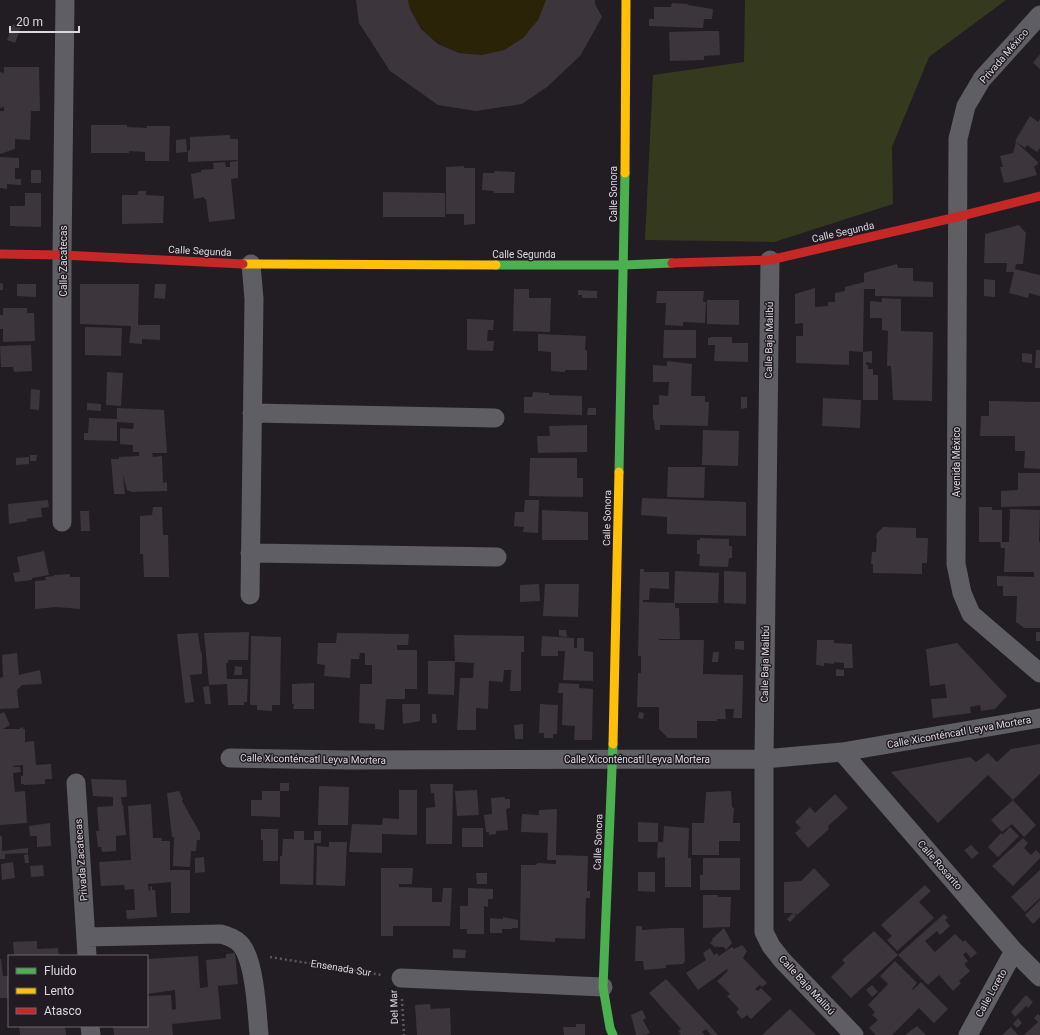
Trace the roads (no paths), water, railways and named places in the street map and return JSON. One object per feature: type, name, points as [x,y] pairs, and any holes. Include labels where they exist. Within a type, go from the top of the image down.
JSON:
[{"type":"street","name":"Calle Zacatecas","points":[[62,522],[62,255],[65,0]]},
{"type":"street","name":"Calle Sonora","points":[[613,1035],[610,1028],[603,987],[613,759],[624,265],[626,0]]},
{"type":"street","name":"Privada México","points":[[957,217],[958,139],[966,106],[982,79],[1040,15]]},
{"type":"street","name":"Calle Segunda","points":[[0,254],[62,255],[251,264],[624,265],[770,260],[957,217],[1040,196]]},
{"type":"street","name":"Avenida México","points":[[957,217],[956,564],[962,593],[972,614],[1040,673]]},
{"type":"street","name":"Calle Baja Malibú","points":[[770,260],[764,759],[764,932],[771,946],[782,960],[854,1035]]},
{"type":"street","points":[[250,595],[254,299],[251,264]]},
{"type":"street","points":[[252,413],[495,418]]},
{"type":"street","points":[[250,553],[497,557]]},
{"type":"street","name":"Calle Xiconténcatl Leyva Mortera","points":[[230,758],[350,760],[764,759],[842,752],[1040,718]]},
{"type":"street","name":"Calle Rosarito","points":[[842,752],[1014,950],[1040,977]]},
{"type":"street","name":"Privada Zacatecas","points":[[76,783],[86,937]]},
{"type":"street","points":[[87,955],[86,937],[221,934],[233,938],[242,945],[251,968],[260,1035]]},
{"type":"street","name":"Calle Loreto","points":[[968,1035],[1014,950]]},
{"type":"street","points":[[401,978],[603,987]]}]
